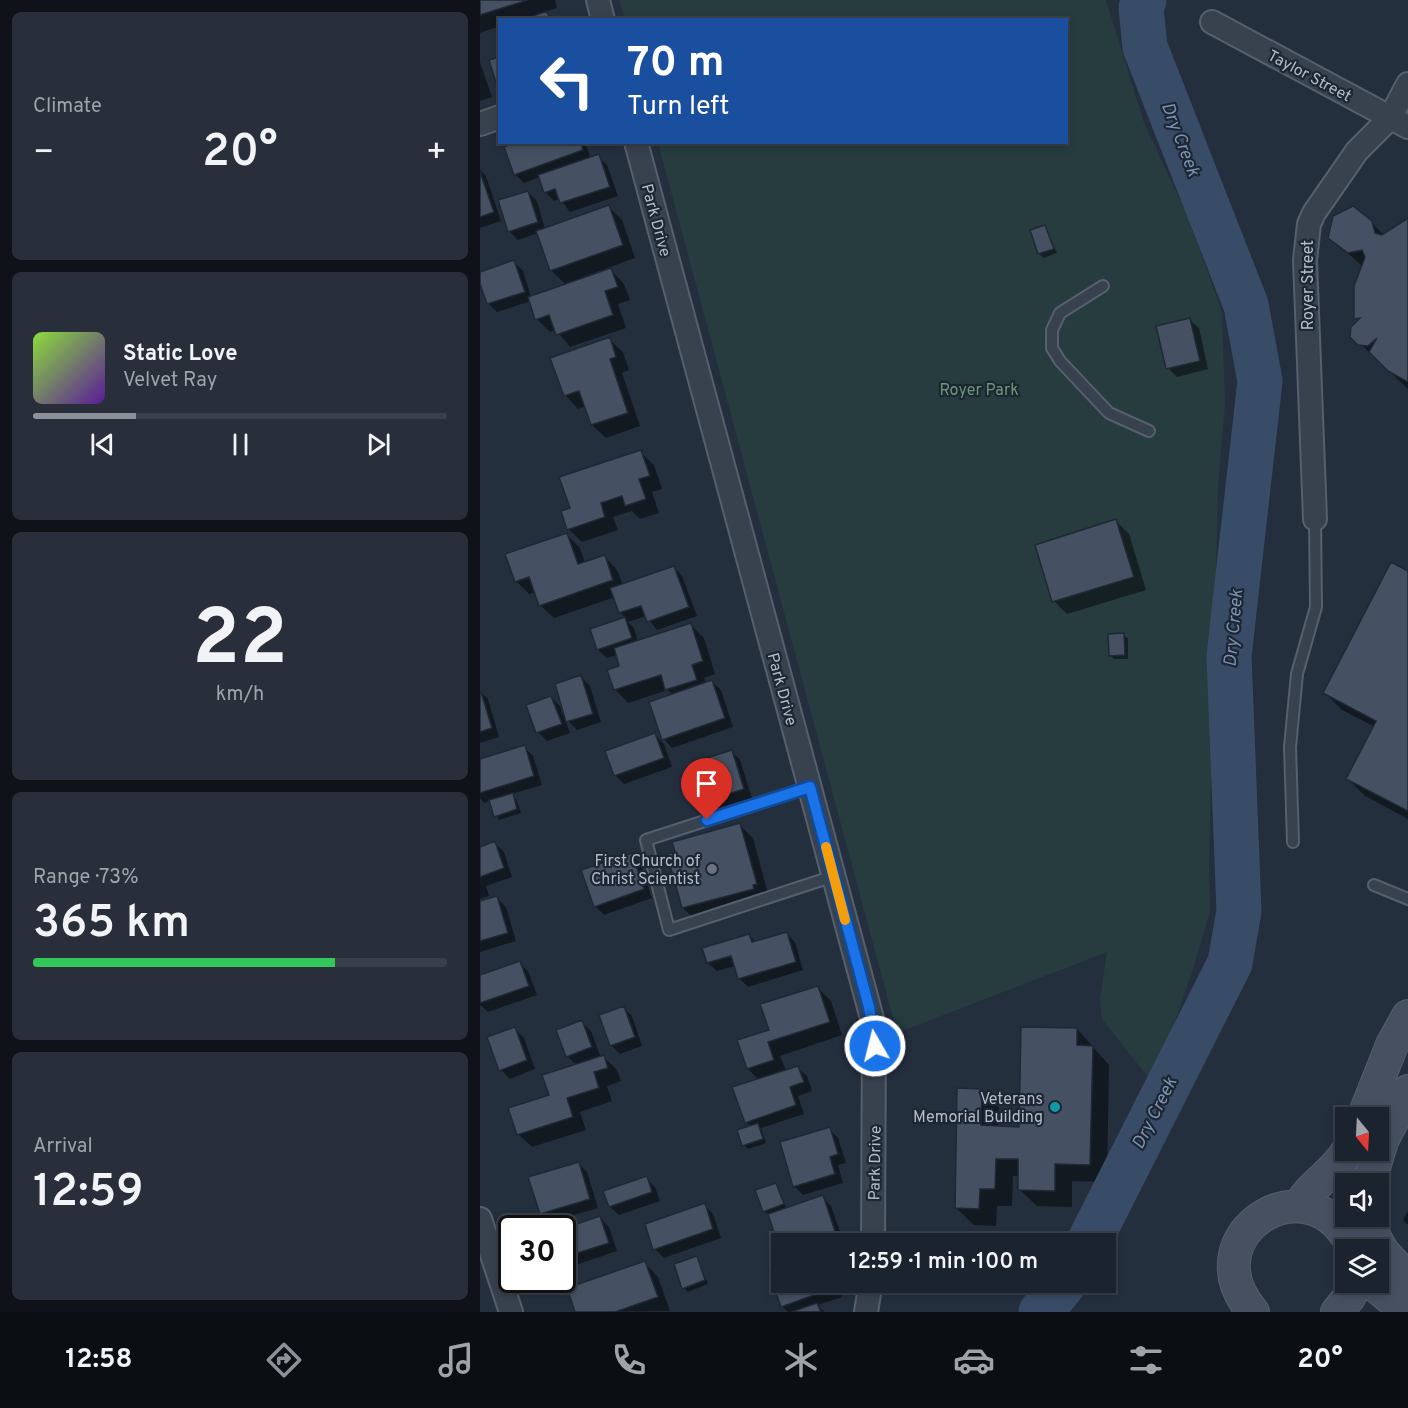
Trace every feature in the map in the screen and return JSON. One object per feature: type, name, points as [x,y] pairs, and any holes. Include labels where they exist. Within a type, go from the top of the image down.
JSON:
[{"type":"main road","points":[[1367,1107],[1392,1045],[1408,1016]]},
{"type":"main road","points":[[1372,1173],[1382,1141],[1408,1091]]},
{"type":"main road","points":[[1299,1206],[1308,1190],[1334,1170],[1340,1161]]},
{"type":"main road","points":[[1253,1312],[1231,1299],[1235,1254],[1249,1226],[1276,1209],[1299,1206],[1323,1212],[1337,1222],[1348,1239]]},
{"type":"main road","points":[[1369,1227],[1383,1252],[1408,1279]]},
{"type":"main road","points":[[1337,1312],[1351,1293]]},
{"type":"main road","points":[[1384,1293],[1395,1302],[1408,1306]]},
{"type":"street","points":[[598,0],[602,18]]},
{"type":"street","name":"Taylor Street","points":[[1212,22],[1399,122]]},
{"type":"street","name":"Royer Street","points":[[1315,519],[1306,239],[1314,213],[1357,151],[1399,122],[1408,84]]},
{"type":"street","points":[[480,124],[498,118]]},
{"type":"street","name":"Park Drive","points":[[637,144],[874,1026],[873,1233]]},
{"type":"street","points":[[480,1219],[512,1312]]},
{"type":"street","points":[[866,1312],[869,1293]]},
{"type":"lane","points":[[1103,286],[1060,314],[1052,330],[1053,348],[1060,362],[1109,413],[1149,431]]},
{"type":"lane","points":[[1293,842],[1290,747],[1297,674],[1316,607],[1315,519]]},
{"type":"lane","points":[[810,787],[646,840],[669,930],[834,876]]},
{"type":"lane","points":[[1374,885],[1408,899]]},
{"type":"green space","name":"Royer Park","points":[[619,0],[1106,0],[1144,123],[1187,215],[1222,312],[1225,405],[1218,486],[1209,863],[1210,911],[1192,973],[1158,1069],[1147,1076],[1102,1019],[1100,999],[1107,952],[897,1033],[658,144],[1068,144],[1068,18],[624,18]]},
{"type":"building","points":[[480,0],[528,0],[480,15]]},
{"type":"building","points":[[547,11],[549,18],[528,18]]},
{"type":"building","points":[[498,58],[498,86],[497,86],[489,60]]},
{"type":"building","points":[[512,144],[582,144],[583,150],[514,175],[504,147]]},
{"type":"building","points":[[599,154],[610,187],[560,203],[555,189],[544,193],[538,175]]},
{"type":"building","points":[[480,172],[494,212],[480,217]]},
{"type":"building","points":[[528,191],[538,222],[508,232],[498,200]]},
{"type":"building","points":[[609,205],[623,245],[550,271],[536,231]]},
{"type":"building","points":[[1353,206],[1372,221],[1375,233],[1382,235],[1408,218],[1408,382],[1388,371],[1369,352],[1377,338],[1368,346],[1358,345],[1350,337],[1351,327],[1360,318],[1354,319],[1354,286],[1365,257],[1362,250],[1348,253],[1328,238],[1333,216]]},
{"type":"building","points":[[1045,225],[1054,249],[1038,254],[1030,230]]},
{"type":"building","points":[[514,260],[525,292],[487,304],[480,284],[480,272]]},
{"type":"building","points":[[611,268],[618,287],[605,291],[613,315],[556,335],[549,315],[535,320],[528,297]]},
{"type":"building","points":[[1190,318],[1200,361],[1166,369],[1156,326]]},
{"type":"building","points":[[610,337],[616,357],[610,359],[628,413],[591,425],[579,391],[564,396],[550,358]]},
{"type":"building","points":[[641,450],[650,476],[639,479],[646,499],[625,506],[622,496],[601,503],[605,517],[567,530],[561,511],[570,508],[559,477]]},
{"type":"building","points":[[1116,519],[1134,577],[1052,602],[1035,545]]},
{"type":"building","points":[[567,533],[578,564],[605,555],[613,580],[539,606],[529,577],[515,582],[505,554]]},
{"type":"building","points":[[1391,562],[1408,571],[1408,811],[1346,779],[1376,721],[1323,693]]},
{"type":"building","points":[[674,566],[689,607],[647,622],[641,606],[619,613],[610,588]]},
{"type":"building","points":[[625,617],[632,638],[597,650],[590,629]]},
{"type":"building","points":[[691,623],[703,661],[692,665],[697,680],[665,690],[661,675],[614,690],[607,670],[619,666],[614,648]]},
{"type":"building","points":[[1124,633],[1125,655],[1109,656],[1108,634]]},
{"type":"building","points":[[581,675],[593,714],[566,722],[555,684]]},
{"type":"building","points":[[712,680],[725,718],[662,740],[649,702]]},
{"type":"building","points":[[480,689],[492,728],[480,732]]},
{"type":"building","points":[[551,696],[562,724],[536,733],[526,705]]},
{"type":"building","points":[[655,733],[664,758],[614,776],[605,751]]},
{"type":"building","points":[[525,745],[534,776],[480,793],[480,759]]},
{"type":"building","points":[[732,750],[744,789],[703,802],[691,763]]},
{"type":"building","points":[[513,793],[517,809],[494,817],[489,800]]},
{"type":"building","name":"First Church of Christ Scientist","points":[[740,823],[757,884],[753,885],[754,889],[682,908],[667,854],[675,852],[672,842]]},
{"type":"building","points":[[495,841],[504,868],[480,877],[480,847]]},
{"type":"building","points":[[632,853],[644,889],[594,907],[581,870]]},
{"type":"building","points":[[497,896],[508,933],[480,941],[480,901]]},
{"type":"building","points":[[787,932],[796,962],[738,979],[731,956],[707,963],[702,948],[749,934],[752,942]]},
{"type":"building","points":[[520,961],[529,986],[480,1003],[480,975]]},
{"type":"building","points":[[818,986],[830,1022],[768,1042],[774,1060],[747,1069],[737,1040],[769,1030],[760,1004]]},
{"type":"building","points":[[624,1006],[635,1037],[610,1046],[599,1015]]},
{"type":"building","points":[[582,1020],[592,1047],[566,1057],[556,1030]]},
{"type":"building","points":[[515,1027],[527,1060],[499,1071],[487,1037]]},
{"type":"building","name":"Veterans Memorial Building","points":[[1021,1027],[1077,1028],[1077,1045],[1093,1046],[1090,1165],[1055,1164],[1055,1191],[1018,1190],[1018,1159],[996,1159],[995,1189],[980,1189],[979,1209],[955,1208],[957,1088],[982,1089],[981,1125],[1019,1127]]},
{"type":"building","points":[[604,1055],[608,1068],[594,1072],[599,1088],[567,1098],[573,1117],[517,1135],[508,1108],[549,1095],[542,1075]]},
{"type":"building","points":[[798,1066],[804,1082],[790,1087],[796,1105],[745,1123],[732,1087]]},
{"type":"building","points":[[758,1123],[763,1139],[742,1146],[737,1130]]},
{"type":"building","points":[[830,1127],[838,1154],[830,1157],[835,1174],[793,1187],[780,1142]]},
{"type":"building","points":[[579,1162],[590,1199],[540,1214],[528,1177]]},
{"type":"building","points":[[647,1176],[652,1192],[609,1207],[603,1191]]},
{"type":"building","points":[[776,1183],[784,1204],[763,1212],[755,1190]]},
{"type":"building","points":[[823,1195],[836,1233],[774,1233],[768,1214]]},
{"type":"building","points":[[705,1203],[713,1229],[653,1250],[645,1224]]},
{"type":"building","points":[[600,1216],[609,1243],[576,1254],[576,1224]]},
{"type":"building","points":[[697,1256],[705,1280],[682,1289],[674,1264]]},
{"type":"building","points":[[645,1261],[658,1297],[615,1312],[575,1312],[569,1293],[576,1293],[576,1285]]},
{"type":"building","points":[[776,1293],[820,1293],[781,1307]]},
{"type":"building","points":[[817,1303],[821,1312],[791,1312]]},
{"type":"waterway","name":"Dry Creek","points":[[1094,1233],[1230,963],[1239,911],[1229,656],[1260,381],[1246,305],[1145,47],[1141,8],[1144,0]]},
{"type":"waterway","name":"Dry Creek","points":[[1041,1312],[1056,1293]]},
{"type":"slow traffic","points":[[826,847],[845,920]]},
{"type":"place","name":"First Church of Christ Scientist","points":[[712,869]]},
{"type":"place","name":"Veterans Memorial Building","points":[[1055,1107]]},
{"type":"route","points":[[707,820],[810,787],[874,1026],[875,1046]]}]
